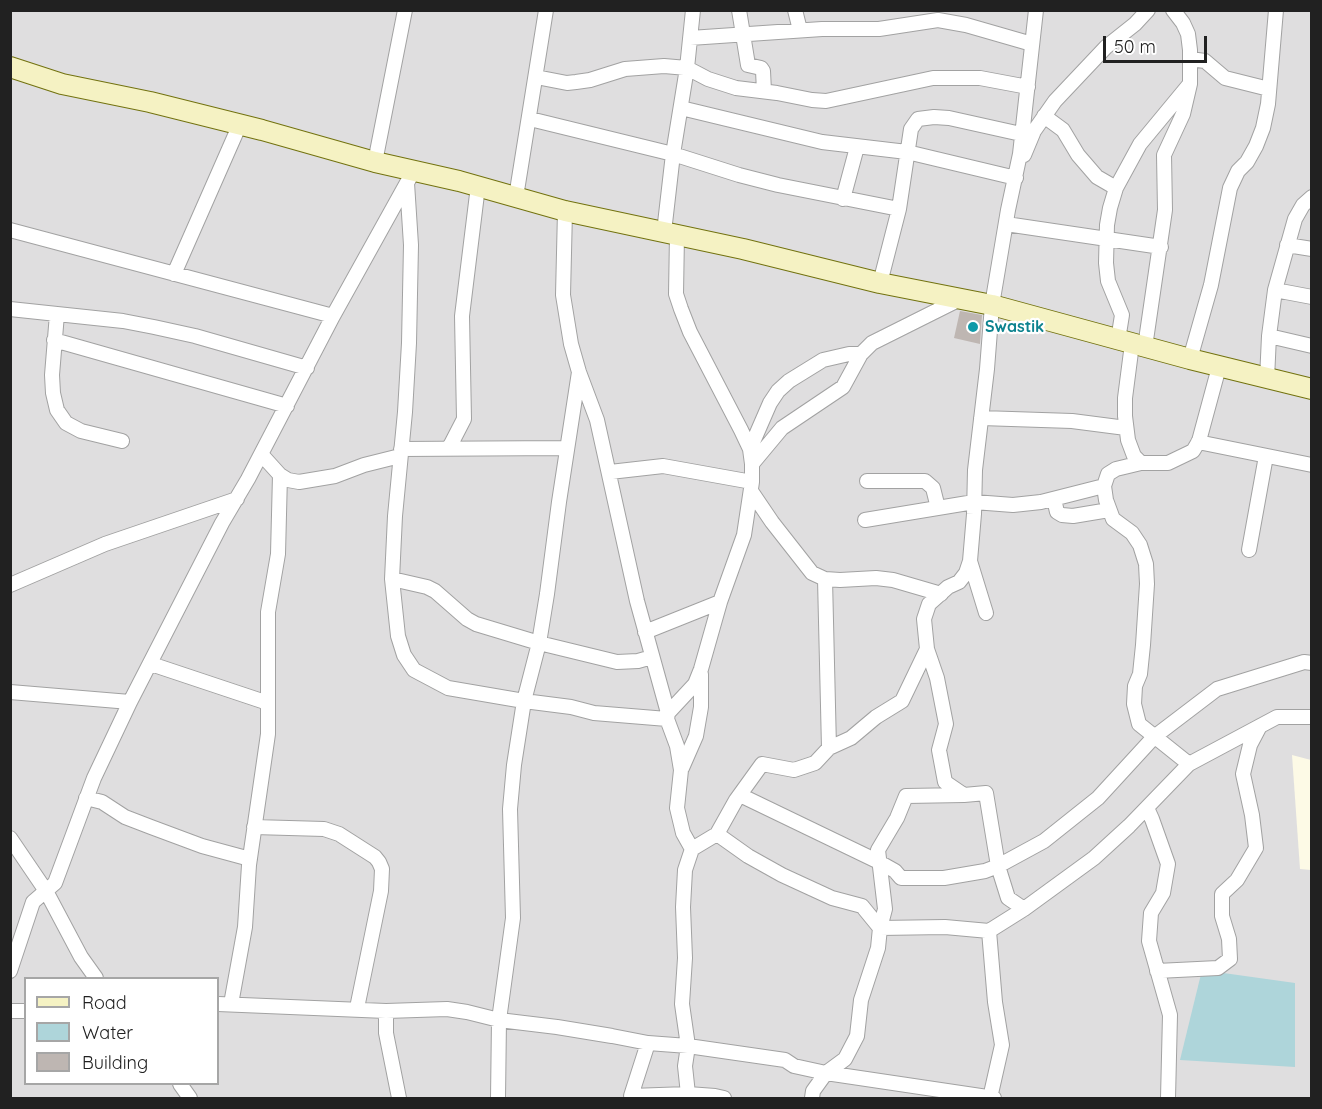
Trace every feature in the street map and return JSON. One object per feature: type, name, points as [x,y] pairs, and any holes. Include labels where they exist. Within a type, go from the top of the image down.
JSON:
[{"type":"main road","points":[[10,67],[62,84],[240,124],[375,162],[410,177],[478,186],[565,211],[992,305],[1132,344],[1311,389]]},
{"type":"street","points":[[375,162],[405,10]]},
{"type":"street","points":[[516,197],[546,10]]},
{"type":"street","points":[[668,716],[695,684],[701,669],[720,602],[744,536],[752,486],[750,449],[690,332],[676,294],[670,234],[673,154],[687,68],[693,10]]},
{"type":"street","points":[[739,10],[748,65],[764,71],[764,91]]},
{"type":"street","points":[[795,10],[800,30]]},
{"type":"street","points":[[964,795],[945,782],[939,750],[946,724],[937,678],[927,650],[924,619],[929,604],[948,587],[959,582],[966,573],[970,561],[975,470],[992,305],[1017,174],[1036,10]]},
{"type":"street","points":[[1017,174],[1034,131],[1044,116],[1106,47],[1135,24],[1148,10]]},
{"type":"street","points":[[1141,464],[1134,456],[1128,440],[1125,398],[1132,344],[1161,247],[1165,210],[1164,155],[1183,114],[1190,84],[1188,34],[1173,10]]},
{"type":"street","points":[[1190,359],[1210,285],[1230,188],[1238,171],[1247,162],[1256,146],[1263,128],[1276,10]]},
{"type":"street","points":[[690,38],[838,28],[896,28],[923,16],[958,23],[1032,44]]},
{"type":"street","points":[[1190,58],[1205,61],[1225,78],[1269,89]]},
{"type":"street","points":[[536,77],[567,83],[590,80],[625,69],[664,66],[687,68],[722,85],[826,101],[910,82],[955,76],[1028,87]]},
{"type":"street","points":[[1132,344],[1108,281],[1107,225],[1116,188],[1140,144],[1190,84]]},
{"type":"street","points":[[681,108],[822,142],[907,152],[1017,174]]},
{"type":"street","points":[[1044,116],[1063,130],[1078,155],[1097,177],[1116,188]]},
{"type":"street","points":[[880,282],[899,209],[911,129],[918,119],[950,118],[1021,134]]},
{"type":"street","points":[[530,119],[673,154],[739,176],[899,209]]},
{"type":"street","points":[[174,274],[240,124]]},
{"type":"street","points":[[843,199],[857,147]]},
{"type":"street","points":[[10,971],[33,902],[55,883],[86,798],[130,702],[222,523],[410,177]]},
{"type":"street","points":[[410,177],[411,288],[406,400],[395,516],[392,579],[398,636],[404,656],[414,669],[448,688],[524,702],[571,707],[594,713],[668,716]]},
{"type":"street","points":[[449,448],[464,419],[462,316],[478,186]]},
{"type":"street","points":[[1266,379],[1275,290],[1295,219],[1311,197]]},
{"type":"street","points":[[565,211],[563,295],[571,344],[597,420],[645,632],[677,746],[681,770],[677,808],[683,833],[692,849]]},
{"type":"street","points":[[1006,224],[1161,247]]},
{"type":"street","points":[[10,230],[333,316]]},
{"type":"street","points":[[1287,245],[1311,249]]},
{"type":"street","points":[[1275,290],[1311,297]]},
{"type":"street","points":[[752,464],[782,428],[843,387],[861,354],[873,343],[960,299]]},
{"type":"street","points":[[10,309],[123,321],[154,327],[195,336],[307,368]]},
{"type":"street","points":[[57,314],[52,375],[57,410],[66,423],[81,431],[122,441]]},
{"type":"street","points":[[1269,336],[1311,346]]},
{"type":"street","points":[[54,340],[287,406]]},
{"type":"street","points":[[750,449],[770,403],[789,381],[823,360],[849,354],[861,354]]},
{"type":"street","points":[[1189,764],[1139,724],[1134,704],[1143,645],[1146,564],[1140,546],[1132,533],[1113,519],[1104,486],[1108,474],[1116,469],[1141,464],[1168,463],[1193,451],[1198,442],[1219,366]]},
{"type":"street","points":[[498,1098],[499,1020],[513,918],[510,808],[524,702],[538,643],[579,372]]},
{"type":"street","points":[[981,418],[1072,421],[1126,428]]},
{"type":"street","points":[[1198,442],[1311,465]]},
{"type":"street","points":[[261,454],[280,476],[299,482],[322,479],[401,453],[449,448],[567,448]]},
{"type":"street","points":[[1249,550],[1266,456]]},
{"type":"street","points":[[610,471],[663,466],[752,486],[772,522],[812,573],[825,579],[893,580],[941,594]]},
{"type":"street","points":[[280,476],[279,554],[268,612],[268,703],[265,758],[250,859],[245,927],[224,1004],[386,1011],[447,1009],[499,1020],[557,1027],[648,1043],[688,1046],[785,1060],[794,1066],[826,1073],[991,1098],[1002,1045],[994,1002],[989,931]]},
{"type":"street","points":[[867,481],[925,481],[933,488],[938,508]]},
{"type":"street","points":[[865,520],[975,502],[1013,505],[1054,499],[1104,486]]},
{"type":"street","points":[[10,585],[105,544],[237,499]]},
{"type":"street","points":[[1054,499],[1057,512],[1062,515],[1073,516],[1109,510]]},
{"type":"street","points":[[970,561],[986,613]]},
{"type":"street","points":[[392,579],[435,591],[476,624],[538,643],[617,662],[638,661],[652,657]]},
{"type":"street","points":[[825,579],[829,748]]},
{"type":"street","points":[[645,632],[720,602]]},
{"type":"street","points":[[688,1094],[685,1066],[688,1046],[682,1004],[685,957],[683,907],[685,870],[692,849],[717,834],[762,764],[794,770],[815,763],[829,748],[851,738],[876,717],[902,701],[927,650]]},
{"type":"street","points":[[740,795],[879,862],[895,871],[901,878],[944,878],[998,867],[1044,841],[1098,798],[1154,737],[1217,689],[1304,662],[1311,663]]},
{"type":"street","points":[[151,664],[268,703]]},
{"type":"street","points":[[681,770],[696,736],[701,707],[701,669]]},
{"type":"street","points":[[10,692],[130,702]]},
{"type":"street","points":[[880,928],[945,927],[989,931],[1024,909],[1094,858],[1129,826],[1189,764],[1277,717],[1311,717]]},
{"type":"street","points":[[1157,971],[1218,968],[1230,959],[1229,939],[1222,916],[1222,894],[1237,880],[1256,848],[1243,774],[1250,745],[1260,726]]},
{"type":"street","points":[[812,1098],[813,1091],[826,1073],[845,1059],[857,1036],[861,1000],[878,948],[885,909],[878,850],[897,818],[906,796],[986,794],[998,867],[1008,898],[1024,909]]},
{"type":"street","points":[[86,798],[102,802],[125,817],[202,846],[250,859]]},
{"type":"street","points":[[1147,808],[1168,864],[1164,893],[1150,913],[1149,940],[1170,1015],[1168,1098]]},
{"type":"street","points":[[254,827],[324,829],[339,834],[375,857],[382,869],[381,891],[357,1008]]},
{"type":"street","points":[[717,834],[748,856],[782,875],[832,898],[862,906],[880,928]]},
{"type":"street","points":[[10,838],[46,891],[81,957],[95,977]]},
{"type":"street","points":[[386,1011],[386,1034],[399,1098]]},
{"type":"street","points":[[648,1043],[631,1096],[688,1094],[724,1098]]},
{"type":"street","points":[[181,1085],[190,1098]]},
{"type":"shaded area","points":[[10,11],[1311,11],[1311,1098],[11,1098]]},
{"type":"shaded area","points":[[1292,755],[1311,760],[1311,870],[1300,869]]},
{"type":"water","points":[[1202,970],[1295,983],[1295,1067],[1180,1060]]},
{"type":"building","name":"Swastik","points":[[960,311],[982,315],[980,344],[954,338]]},
{"type":"place","name":"Swastik","points":[[973,327]]}]
